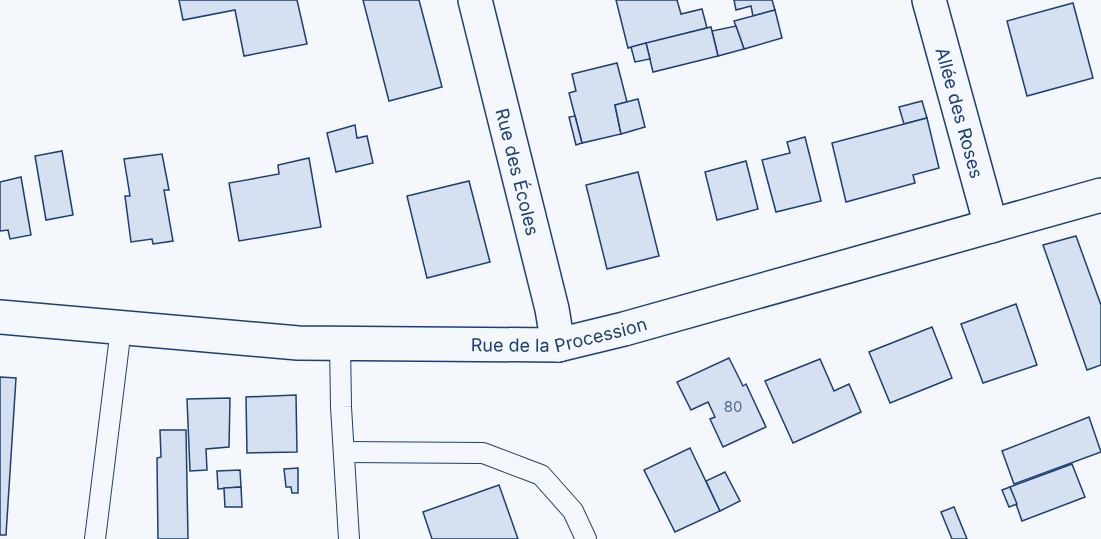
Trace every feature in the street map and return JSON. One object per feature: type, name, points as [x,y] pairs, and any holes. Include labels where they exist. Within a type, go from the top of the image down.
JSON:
[{"type":"street","name":"Rue des Écoles","points":[[475,0],[552,309],[558,345]]},
{"type":"street","name":"Allée des Roses","points":[[929,0],[991,226]]},
{"type":"street","name":"Rue de la Procession","points":[[0,317],[298,343],[558,345],[624,329],[1101,195]]},
{"type":"lane","points":[[95,539],[121,328]]},
{"type":"lane","points":[[340,343],[349,539]]},
{"type":"lane","points":[[344,452],[483,453],[541,475],[573,511],[586,539]]},
{"type":"building","points":[[179,0],[297,0],[307,44],[244,56],[235,10],[183,20]]},
{"type":"building","points":[[363,0],[419,0],[442,87],[389,101]]},
{"type":"building","points":[[616,0],[677,0],[681,14],[702,9],[707,28],[628,48]]},
{"type":"building","points":[[734,0],[772,0],[775,10],[753,16],[751,6],[736,10]]},
{"type":"building","points":[[1073,3],[1093,78],[1027,96],[1007,21]]},
{"type":"building","points":[[775,10],[782,38],[744,49],[734,21]]},
{"type":"building","points":[[736,26],[744,49],[718,56],[712,31]]},
{"type":"building","points":[[711,27],[718,56],[653,72],[646,43]]},
{"type":"building","points":[[646,43],[650,59],[635,62],[631,47]]},
{"type":"building","points":[[617,63],[627,102],[615,105],[621,134],[582,143],[569,93],[576,91],[572,74]]},
{"type":"building","points":[[638,99],[645,127],[621,134],[615,105]]},
{"type":"building","points":[[922,101],[927,118],[904,124],[899,107]]},
{"type":"building","points":[[575,116],[582,143],[576,145],[569,117]]},
{"type":"building","points":[[927,118],[939,168],[913,175],[915,183],[846,202],[832,143]]},
{"type":"building","points":[[355,125],[357,138],[367,136],[373,163],[336,172],[327,133]]},
{"type":"building","points":[[805,137],[821,201],[776,212],[762,160],[790,153],[787,142]]},
{"type":"building","points":[[62,151],[73,215],[46,220],[35,156]]},
{"type":"building","points":[[162,154],[169,190],[164,190],[173,241],[153,244],[152,239],[131,242],[125,196],[130,196],[124,159]]},
{"type":"building","points":[[309,158],[321,227],[239,241],[229,183],[279,174],[278,165]]},
{"type":"building","points":[[746,161],[758,209],[717,220],[705,172]]},
{"type":"building","points":[[638,172],[659,256],[607,269],[586,185]]},
{"type":"building","points":[[21,177],[31,235],[10,239],[8,230],[0,231],[0,182]]},
{"type":"building","points":[[469,181],[490,262],[427,278],[407,196]]},
{"type":"building","points":[[1076,236],[1101,305],[1101,365],[1087,370],[1043,245]]},
{"type":"building","points":[[1016,304],[1037,365],[983,383],[961,324]]},
{"type":"building","points":[[932,327],[952,378],[890,403],[869,352]]},
{"type":"building","points":[[729,358],[743,386],[746,384],[766,427],[723,447],[710,419],[715,417],[708,402],[691,410],[677,382]]},
{"type":"building","points":[[820,359],[834,391],[849,384],[861,412],[793,443],[765,381]]},
{"type":"building","points":[[0,377],[16,378],[6,535],[0,535]]},
{"type":"building","points":[[296,395],[297,452],[247,453],[246,397]]},
{"type":"building","points":[[230,398],[229,447],[206,449],[207,470],[190,471],[187,399]]},
{"type":"building","points":[[1089,417],[1101,452],[1014,484],[1002,451]]},
{"type":"building","points":[[160,430],[186,430],[188,539],[158,539],[157,458],[161,457]]},
{"type":"building","points":[[690,448],[720,511],[675,532],[644,470]]},
{"type":"building","points":[[1072,464],[1085,497],[1022,521],[1010,487]]},
{"type":"building","points":[[298,468],[298,493],[292,493],[291,487],[286,487],[284,469]]},
{"type":"building","points":[[240,470],[241,487],[218,489],[217,471]]},
{"type":"building","points":[[725,472],[740,501],[720,511],[706,481]]},
{"type":"building","points":[[499,485],[518,539],[432,539],[423,512]]},
{"type":"building","points":[[241,487],[242,507],[225,507],[224,488]]},
{"type":"building","points":[[1010,487],[1017,504],[1009,507],[1002,490]]},
{"type":"building","points":[[954,507],[967,539],[952,539],[941,512]]}]
